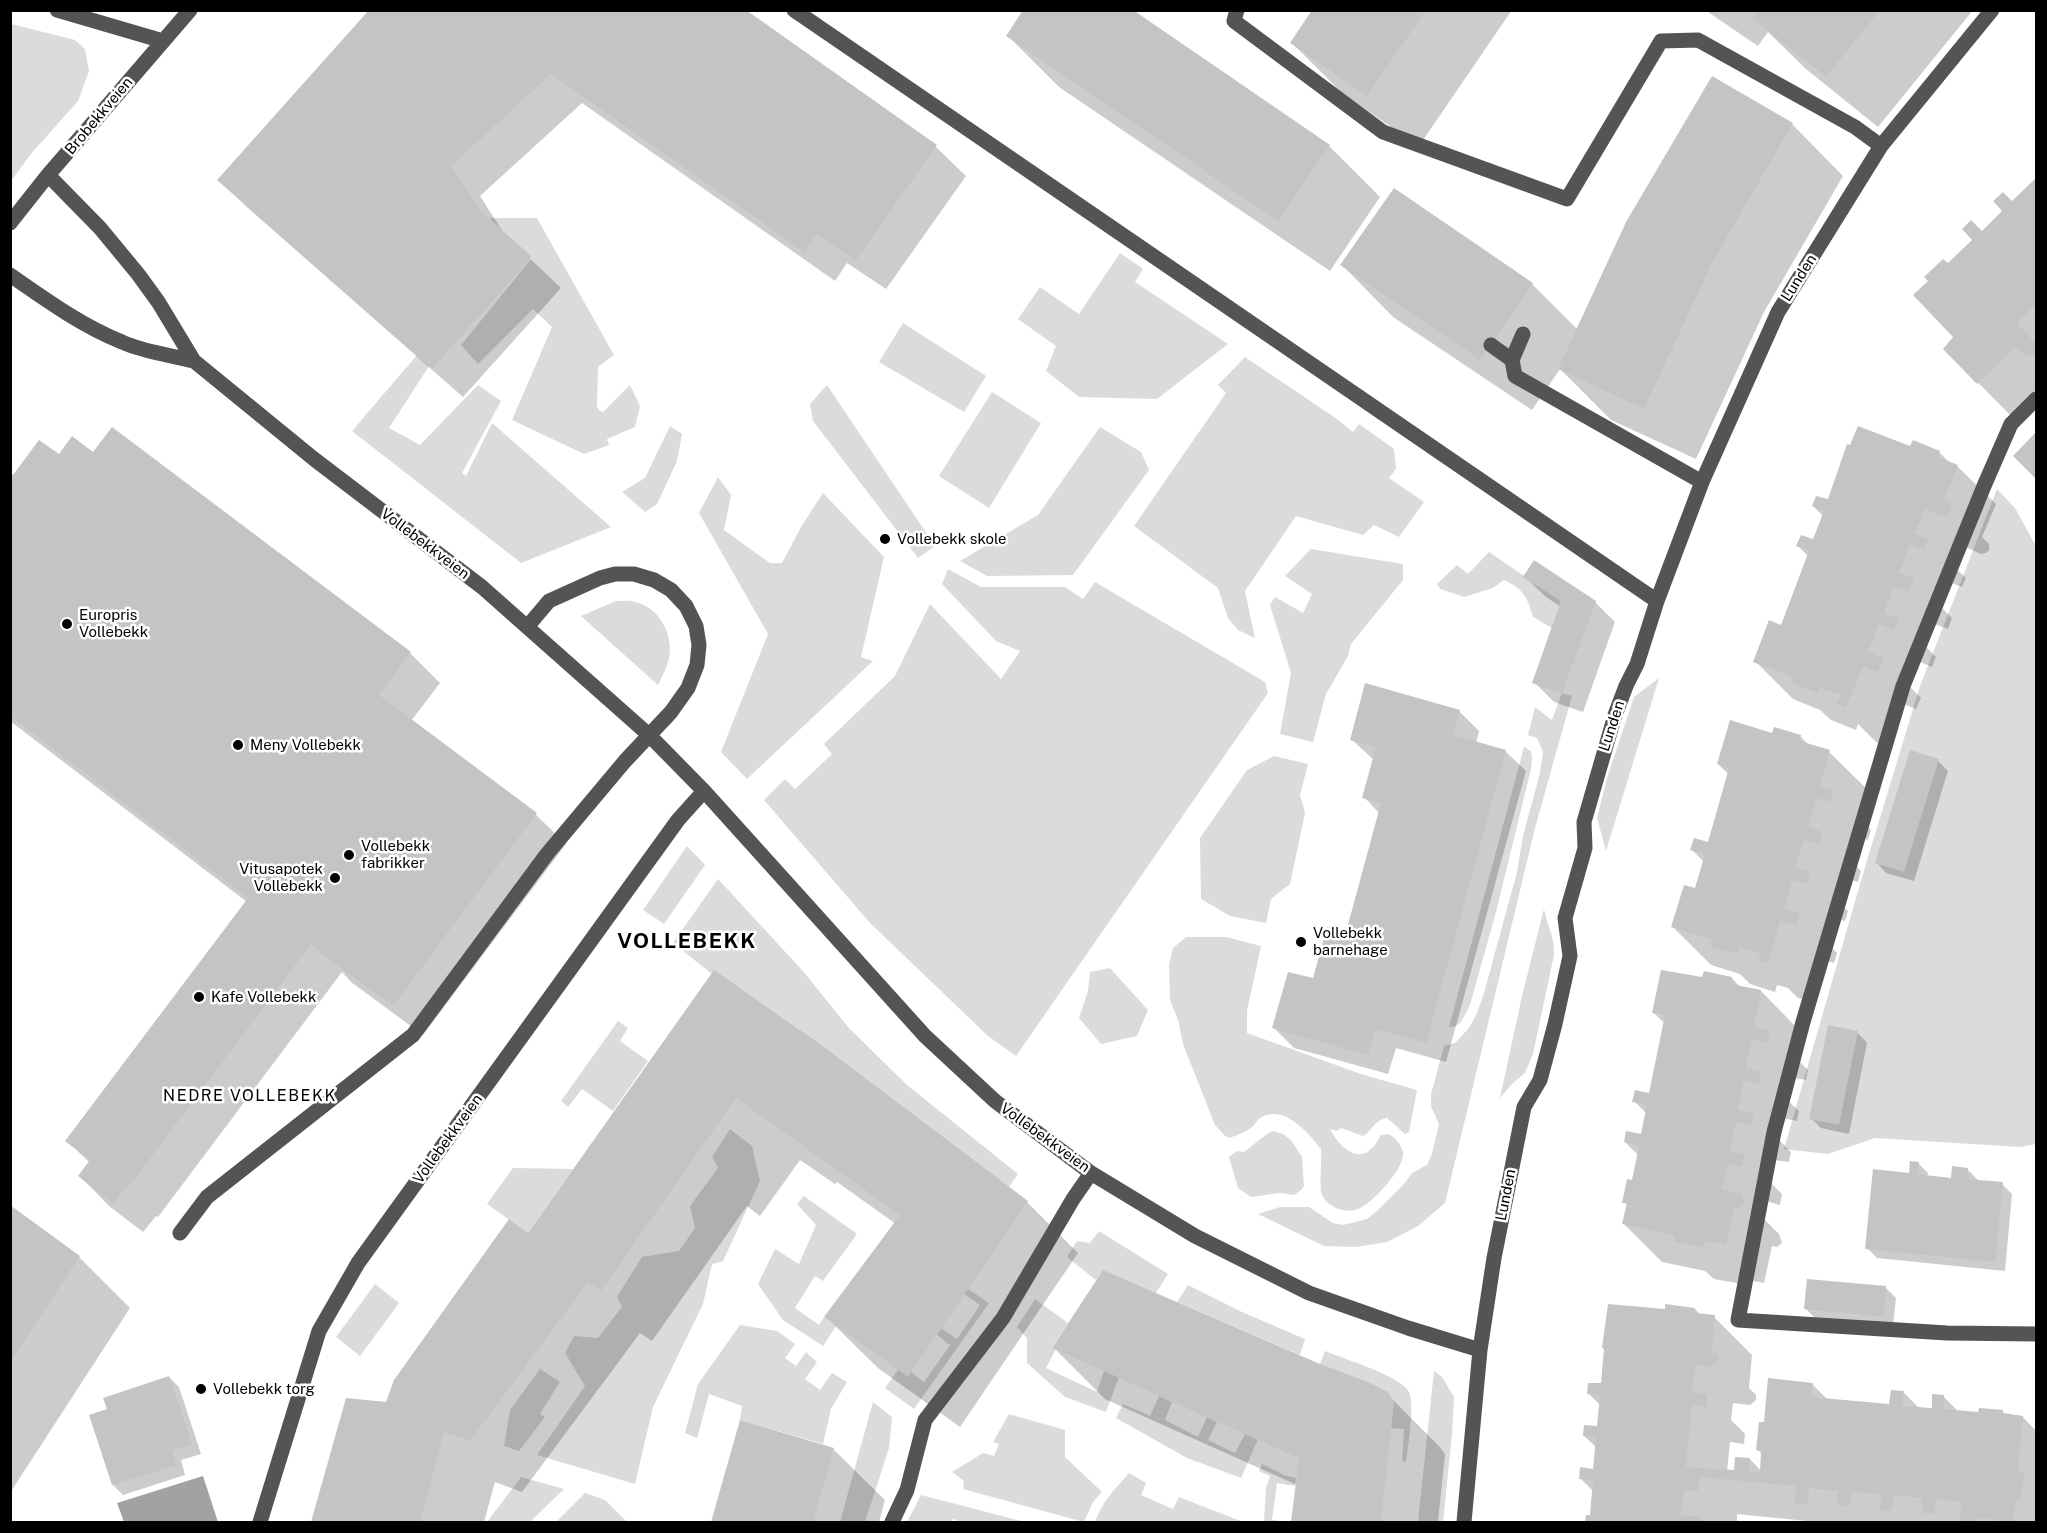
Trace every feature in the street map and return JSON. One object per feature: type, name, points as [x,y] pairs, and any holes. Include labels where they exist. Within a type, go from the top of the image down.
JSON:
[{"type":"street","points":[[57,10],[163,41]]},
{"type":"street","name":"Brobekkveien","points":[[10,223],[190,10]]},
{"type":"street","points":[[794,10],[1657,602]]},
{"type":"street","points":[[1237,10],[1234,21],[1383,132],[1567,199],[1661,40],[1698,40],[1855,127],[1881,146]]},
{"type":"street","name":"Lunden","points":[[1464,1522],[1480,1350],[1494,1258],[1524,1107],[1540,1080],[1555,1024],[1570,956],[1565,918],[1585,848],[1584,822],[1615,716],[1637,664],[1657,602],[1702,482],[1778,312],[1881,146],[1992,10]]},
{"type":"street","name":"Vollebekkveien","points":[[48,176],[100,228],[138,274],[159,303],[194,361],[314,459],[483,588],[650,735],[704,791],[925,1036],[995,1101],[1092,1173],[1195,1236],[1309,1293],[1408,1328],[1480,1350]]},
{"type":"street","name":"Vollebekkveien","points":[[10,275],[66,313],[114,339],[194,361]]},
{"type":"street","points":[[1522,334],[1512,360],[1515,376],[1702,482]]},
{"type":"street","points":[[1491,345],[1512,360]]},
{"type":"street","points":[[2037,399],[2011,424],[1903,686],[1806,1011],[1774,1132],[1738,1320],[1947,1333],[2037,1334]]},
{"type":"street","points":[[180,1233],[207,1197],[413,1035],[547,854],[671,712],[688,688],[697,664],[699,645],[696,626],[686,606],[671,590],[654,580],[634,574],[615,574],[600,578],[549,601],[527,627]]},
{"type":"street","name":"Vollebekkveien","points":[[260,1522],[319,1331],[358,1263],[678,819],[704,791]]},
{"type":"street","points":[[892,1522],[908,1490],[925,1420],[1003,1318],[1073,1199],[1092,1173]]},
{"type":"shaded area","points":[[11,24],[75,40],[85,49],[89,71],[78,101],[30,155],[11,181]]},
{"type":"shaded area","points":[[489,218],[537,218],[614,355],[598,367],[597,407],[600,411],[603,412],[630,385],[640,406],[635,427],[607,439],[609,445],[584,454],[512,420],[552,327],[533,309],[478,364],[461,345],[532,258]]},
{"type":"shaded area","points":[[1120,253],[1143,269],[1135,282],[1228,344],[1157,399],[1079,397],[1046,371],[1056,346],[1018,319],[1040,287],[1079,314]]},
{"type":"shaded area","points":[[903,323],[986,376],[964,412],[879,362]]},
{"type":"shaded area","points":[[429,341],[440,349],[389,428],[420,445],[478,385],[501,401],[462,473],[466,476],[492,423],[611,527],[521,563],[352,431]]},
{"type":"shaded area","points":[[1245,357],[1353,432],[1359,424],[1394,449],[1396,469],[1389,478],[1424,502],[1399,537],[1374,525],[1363,535],[1296,516],[1245,591],[1255,638],[1238,630],[1228,618],[1218,588],[1134,526],[1226,393],[1218,385]]},
{"type":"shaded area","points":[[827,385],[935,546],[918,558],[813,421],[810,404]]},
{"type":"shaded area","points":[[992,392],[1041,423],[989,508],[939,476]]},
{"type":"shaded area","points":[[670,426],[682,434],[677,461],[657,504],[645,512],[622,492],[645,478]]},
{"type":"shaded area","points":[[1100,427],[1141,452],[1149,470],[1073,575],[987,576],[960,561],[1038,515]]},
{"type":"shaded area","points":[[718,477],[731,495],[724,530],[770,563],[782,563],[823,493],[884,557],[861,657],[873,661],[747,779],[721,752],[768,634],[699,513]]},
{"type":"shaded area","points":[[1997,489],[2015,508],[2036,546],[2036,1144],[2020,1147],[1875,1138],[1828,1154],[1784,1149],[1862,877],[1920,686]]},
{"type":"shaded area","points":[[1311,549],[1403,564],[1403,580],[1351,644],[1348,656],[1326,694],[1313,742],[1280,734],[1291,673],[1270,605],[1275,597],[1303,613],[1312,594],[1285,576]]},
{"type":"shaded area","points":[[1489,552],[1561,601],[1552,628],[1533,617],[1524,594],[1504,580],[1493,588],[1464,597],[1440,589],[1437,584],[1457,565],[1468,574]]},
{"type":"shaded area","points":[[948,569],[981,587],[1065,587],[1083,599],[1095,582],[1265,682],[1268,693],[1016,1056],[988,1036],[870,923],[764,800],[785,779],[795,789],[832,754],[824,744],[895,676],[930,604],[1001,679],[1020,651],[996,641],[942,584]]},
{"type":"shaded area","points":[[616,601],[630,601],[644,605],[658,616],[667,631],[669,658],[658,685],[581,616]]},
{"type":"shaded area","points":[[1659,678],[1606,851],[1597,818],[1607,778],[1634,697]]},
{"type":"shaded area","points":[[1562,693],[1572,696],[1535,828],[1445,1203],[1418,1226],[1387,1242],[1356,1247],[1324,1246],[1258,1214],[1280,1207],[1309,1207],[1333,1223],[1343,1225],[1367,1219],[1404,1184],[1412,1173],[1427,1165],[1439,1124],[1431,1106],[1431,1094],[1444,1046],[1455,1043],[1469,1028],[1477,1013],[1517,872],[1543,752],[1537,738],[1528,735],[1535,707],[1552,720]]},
{"type":"shaded area","points":[[1524,747],[1531,751],[1531,769],[1496,912],[1470,1005],[1461,1022],[1449,1027]]},
{"type":"shaded area","points":[[1274,756],[1308,764],[1300,795],[1305,813],[1290,884],[1271,899],[1266,923],[1230,916],[1201,899],[1200,838],[1247,770]]},
{"type":"shaded area","points":[[687,846],[705,865],[664,924],[643,910]]},
{"type":"shaded area","points":[[718,879],[802,970],[849,1028],[907,1085],[1018,1174],[1009,1187],[712,974],[673,943]]},
{"type":"shaded area","points":[[1544,909],[1552,937],[1554,955],[1533,1054],[1525,1073],[1500,1098],[1522,996]]},
{"type":"shaded area","points":[[1186,937],[1226,937],[1261,946],[1247,1011],[1247,1033],[1361,1074],[1417,1090],[1409,1132],[1405,1134],[1387,1118],[1378,1121],[1363,1136],[1341,1128],[1337,1131],[1330,1129],[1342,1146],[1354,1153],[1366,1153],[1381,1135],[1389,1134],[1402,1149],[1403,1159],[1394,1175],[1364,1206],[1348,1211],[1333,1206],[1325,1200],[1321,1187],[1321,1149],[1295,1122],[1271,1114],[1259,1119],[1250,1129],[1230,1138],[1215,1125],[1183,1044],[1178,1020],[1170,1000],[1169,964],[1173,948]]},
{"type":"shaded area","points":[[1110,968],[1148,1010],[1137,1036],[1101,1044],[1079,1018],[1088,991],[1090,972]]},
{"type":"shaded area","points":[[618,1021],[628,1028],[620,1041],[648,1061],[613,1111],[582,1089],[568,1107],[561,1101]]},
{"type":"shaded area","points":[[730,1129],[752,1146],[760,1181],[723,1261],[712,1264],[703,1304],[653,1407],[635,1484],[537,1455],[585,1386],[565,1353],[574,1336],[598,1338],[622,1307],[617,1297],[642,1257],[679,1251],[695,1228],[690,1206],[718,1168],[712,1157]]},
{"type":"shaded area","points":[[1274,1131],[1291,1140],[1302,1157],[1304,1186],[1294,1195],[1280,1193],[1251,1197],[1238,1188],[1229,1157],[1237,1151],[1244,1152]]},
{"type":"shaded area","points":[[513,1168],[573,1169],[528,1233],[487,1204]]},
{"type":"shaded area","points":[[804,1196],[857,1234],[823,1281],[815,1276],[795,1308],[819,1325],[824,1317],[836,1326],[823,1346],[783,1320],[758,1284],[775,1249],[799,1264],[816,1225],[797,1204]]},
{"type":"shaded area","points":[[1099,1231],[1168,1274],[1156,1293],[1103,1271],[1096,1280],[1067,1257],[1077,1241],[1090,1243]]},
{"type":"shaded area","points":[[375,1284],[399,1303],[360,1356],[336,1337]]},
{"type":"shaded area","points":[[1188,1285],[1242,1312],[1305,1339],[1300,1355],[1177,1302]]},
{"type":"shaded area","points":[[968,1289],[989,1303],[914,1409],[885,1388],[898,1370],[911,1372],[924,1382],[950,1345],[937,1335],[941,1328],[957,1339],[980,1305],[964,1294]]},
{"type":"shaded area","points":[[1035,1299],[1068,1323],[1052,1347],[1056,1349],[1046,1368],[1097,1392],[1104,1371],[1119,1377],[1106,1412],[1065,1397],[1027,1363],[1027,1338],[1017,1327]]},
{"type":"shaded area","points":[[740,1325],[777,1331],[795,1344],[785,1358],[796,1366],[806,1352],[817,1362],[805,1379],[820,1390],[832,1373],[847,1382],[831,1409],[823,1444],[740,1420],[742,1406],[709,1394],[697,1438],[685,1433],[698,1384]]},
{"type":"shaded area","points":[[1325,1351],[1383,1374],[1409,1392],[1411,1415],[1406,1462],[1402,1461],[1404,1429],[1391,1428],[1394,1402],[1320,1364]]},
{"type":"shaded area","points":[[540,1369],[560,1382],[540,1414],[545,1417],[519,1451],[504,1446],[510,1410]]},
{"type":"shaded area","points":[[1434,1371],[1442,1377],[1454,1397],[1443,1522],[1418,1522]]},
{"type":"shaded area","points":[[1159,1396],[1172,1402],[1165,1420],[1198,1437],[1207,1417],[1217,1422],[1208,1440],[1235,1453],[1245,1434],[1258,1439],[1241,1478],[1187,1458],[1116,1418],[1123,1404],[1150,1416]]},
{"type":"shaded area","points":[[873,1402],[892,1417],[889,1448],[865,1522],[840,1522]]},
{"type":"shaded area","points":[[1009,1414],[1065,1430],[1065,1457],[1102,1492],[1093,1502],[1084,1522],[963,1489],[964,1481],[952,1472],[983,1453],[994,1456],[999,1444],[993,1442]]},
{"type":"shaded area","points":[[1262,1464],[1296,1478],[1295,1486],[1277,1483],[1272,1520],[1291,1522],[1264,1522],[1266,1488],[1270,1476],[1259,1471]]},
{"type":"shaded area","points":[[1129,1473],[1146,1483],[1141,1495],[1173,1509],[1179,1497],[1243,1522],[1095,1522],[1105,1502]]},
{"type":"shaded area","points":[[203,1476],[218,1522],[124,1522],[117,1503]]},
{"type":"shaded area","points":[[521,1477],[564,1489],[530,1522],[487,1522]]},
{"type":"shaded area","points":[[585,1493],[605,1500],[626,1521],[631,1522],[556,1522]]},
{"type":"shaded area","points":[[921,1495],[1025,1522],[962,1522],[952,1519],[951,1522],[907,1522]]},
{"type":"building","points":[[369,10],[746,10],[937,145],[856,260],[817,234],[804,252],[551,74],[451,166],[481,211],[532,257],[432,369],[217,180]]},
{"type":"building","points":[[1023,10],[1133,10],[1330,145],[1278,221],[1006,36]]},
{"type":"building","points":[[1312,10],[1426,10],[1367,96],[1290,43]]},
{"type":"building","points":[[1758,10],[1880,10],[1826,77],[1752,18]]},
{"type":"building","points":[[1712,76],[1793,123],[1713,261],[1644,409],[1558,369],[1626,222]]},
{"type":"building","points":[[2036,178],[2036,307],[2035,305],[2017,323],[2036,344],[2036,352],[2026,356],[2015,347],[1977,384],[1943,349],[1953,337],[1913,295],[1928,281],[1924,277],[1943,259],[1948,263],[1972,240],[1962,229],[1971,220],[1982,231],[2002,211],[1993,201],[2003,192],[2012,201]]},
{"type":"building","points":[[1394,188],[1533,283],[1480,360],[1340,265]]},
{"type":"building","points":[[1858,426],[1910,446],[1913,440],[1940,451],[1938,457],[1958,465],[1944,499],[1951,504],[1951,511],[1942,516],[1925,509],[1915,533],[1929,539],[1924,550],[1910,545],[1899,573],[1915,579],[1909,591],[1894,586],[1884,613],[1899,618],[1894,630],[1879,624],[1868,652],[1884,658],[1878,672],[1863,666],[1846,708],[1836,704],[1841,695],[1820,688],[1818,693],[1791,683],[1793,677],[1753,662],[1769,620],[1781,625],[1809,551],[1796,546],[1801,535],[1813,539],[1824,511],[1812,506],[1816,496],[1828,499],[1847,444],[1850,445]]},
{"type":"building","name":"Vollebekk fabrikker","points":[[112,427],[411,652],[379,695],[537,813],[393,1006],[311,944],[127,1189],[125,1187],[113,1204],[78,1176],[90,1160],[65,1141],[248,898],[10,716],[10,473],[13,475],[39,440],[59,454],[72,436],[93,452]]},
{"type":"building","points":[[2036,432],[2036,476],[2035,478],[2013,456]]},
{"type":"building","points":[[1534,560],[1596,601],[1562,693],[1532,683],[1561,601],[1523,577]]},
{"type":"building","points":[[1365,683],[1460,710],[1453,735],[1506,750],[1426,1043],[1376,1029],[1368,1055],[1272,1028],[1288,972],[1313,978],[1327,927],[1346,932],[1381,803],[1362,798],[1376,747],[1350,740]]},
{"type":"building","points":[[1730,720],[1772,733],[1774,727],[1801,735],[1800,741],[1830,750],[1820,786],[1834,790],[1830,802],[1816,798],[1808,827],[1823,832],[1820,844],[1804,840],[1795,868],[1810,872],[1807,884],[1792,880],[1784,909],[1800,914],[1796,926],[1780,921],[1768,963],[1758,961],[1761,954],[1739,947],[1737,954],[1710,946],[1712,940],[1671,927],[1684,885],[1695,888],[1705,854],[1690,850],[1694,838],[1708,842],[1729,768],[1717,764]]},
{"type":"building","points":[[1910,750],[1939,759],[1904,872],[1875,863]]},
{"type":"building","points":[[714,970],[824,1047],[1028,1201],[908,1377],[824,1317],[900,1215],[736,1098],[601,1291],[588,1282],[470,1441],[444,1432],[420,1522],[311,1522],[346,1398],[386,1402],[394,1380],[509,1219],[528,1233]]},
{"type":"building","points":[[1661,970],[1702,977],[1704,971],[1732,977],[1731,984],[1761,990],[1754,1027],[1770,1030],[1768,1042],[1751,1040],[1746,1068],[1761,1072],[1759,1084],[1744,1080],[1738,1110],[1754,1113],[1751,1125],[1736,1122],[1730,1151],[1745,1154],[1742,1167],[1728,1164],[1722,1189],[1741,1194],[1745,1202],[1738,1209],[1734,1209],[1726,1245],[1705,1241],[1704,1247],[1674,1242],[1675,1235],[1622,1224],[1627,1203],[1622,1203],[1627,1179],[1632,1180],[1639,1146],[1624,1142],[1626,1131],[1641,1134],[1647,1104],[1632,1102],[1635,1090],[1649,1093],[1665,1015],[1652,1013]]},
{"type":"building","points":[[1828,1025],[1858,1031],[1839,1125],[1809,1119]]},
{"type":"building","points":[[1910,1161],[1919,1162],[1917,1174],[1951,1178],[1952,1166],[1968,1168],[1967,1179],[2003,1182],[1995,1262],[1865,1249],[1873,1169],[1909,1173]]},
{"type":"building","points":[[10,1205],[80,1256],[10,1362]]},
{"type":"building","points":[[1103,1270],[1388,1392],[1394,1402],[1381,1522],[1291,1522],[1299,1458],[1052,1348]]},
{"type":"building","points":[[1807,1279],[1886,1286],[1884,1317],[1804,1309]]},
{"type":"building","points":[[1608,1304],[1665,1309],[1665,1304],[1695,1308],[1695,1313],[1715,1315],[1712,1351],[1719,1356],[1718,1362],[1711,1367],[1695,1365],[1692,1392],[1707,1394],[1707,1407],[1692,1405],[1686,1467],[1734,1470],[1735,1457],[1750,1458],[1749,1471],[1760,1472],[1761,1451],[1756,1450],[1759,1422],[1764,1422],[1768,1378],[1813,1383],[1811,1397],[1889,1404],[1891,1390],[1904,1391],[1902,1406],[1932,1408],[1932,1394],[1944,1395],[1944,1409],[1978,1412],[1979,1408],[2003,1410],[2003,1413],[2023,1416],[2018,1471],[2024,1471],[2021,1500],[2015,1500],[2013,1522],[1977,1518],[1975,1522],[1962,1522],[1960,1519],[1961,1502],[1936,1499],[1935,1513],[1922,1513],[1922,1498],[1893,1495],[1892,1511],[1880,1510],[1881,1494],[1851,1492],[1850,1506],[1837,1505],[1838,1491],[1809,1488],[1808,1504],[1795,1503],[1796,1486],[1700,1477],[1698,1491],[1684,1490],[1681,1515],[1701,1517],[1703,1522],[1585,1522],[1586,1515],[1590,1515],[1593,1480],[1579,1479],[1580,1467],[1593,1469],[1596,1438],[1583,1436],[1584,1425],[1597,1426],[1600,1395],[1587,1394],[1588,1383],[1601,1383],[1604,1349],[1602,1348]]},
{"type":"building","points":[[169,1376],[192,1444],[172,1451],[177,1465],[112,1485],[89,1415],[107,1409],[103,1398]]},
{"type":"building","points":[[740,1420],[834,1448],[813,1522],[711,1522]]},
{"type":"place","name":"Vollebekk skole","points":[[885,539]]},
{"type":"place","name":"Europris Vollebekk","points":[[67,624]]},
{"type":"place","name":"Meny Vollebekk","points":[[238,745]]},
{"type":"place","name":"Vollebekk fabrikker","points":[[349,855]]},
{"type":"place","name":"Vitusapotek Vollebekk","points":[[335,878]]},
{"type":"place","name":"Vollebekk barnehage","points":[[1301,942]]},
{"type":"place","name":"Kafe Vollebekk","points":[[199,997]]},
{"type":"place","name":"Vollebekk torg","points":[[201,1389]]},
{"type":"district","name":"VOLLEBEKK","points":[[687,942]]},
{"type":"district","name":"NEDRE VOLLEBEKK","points":[[250,1096]]}]
